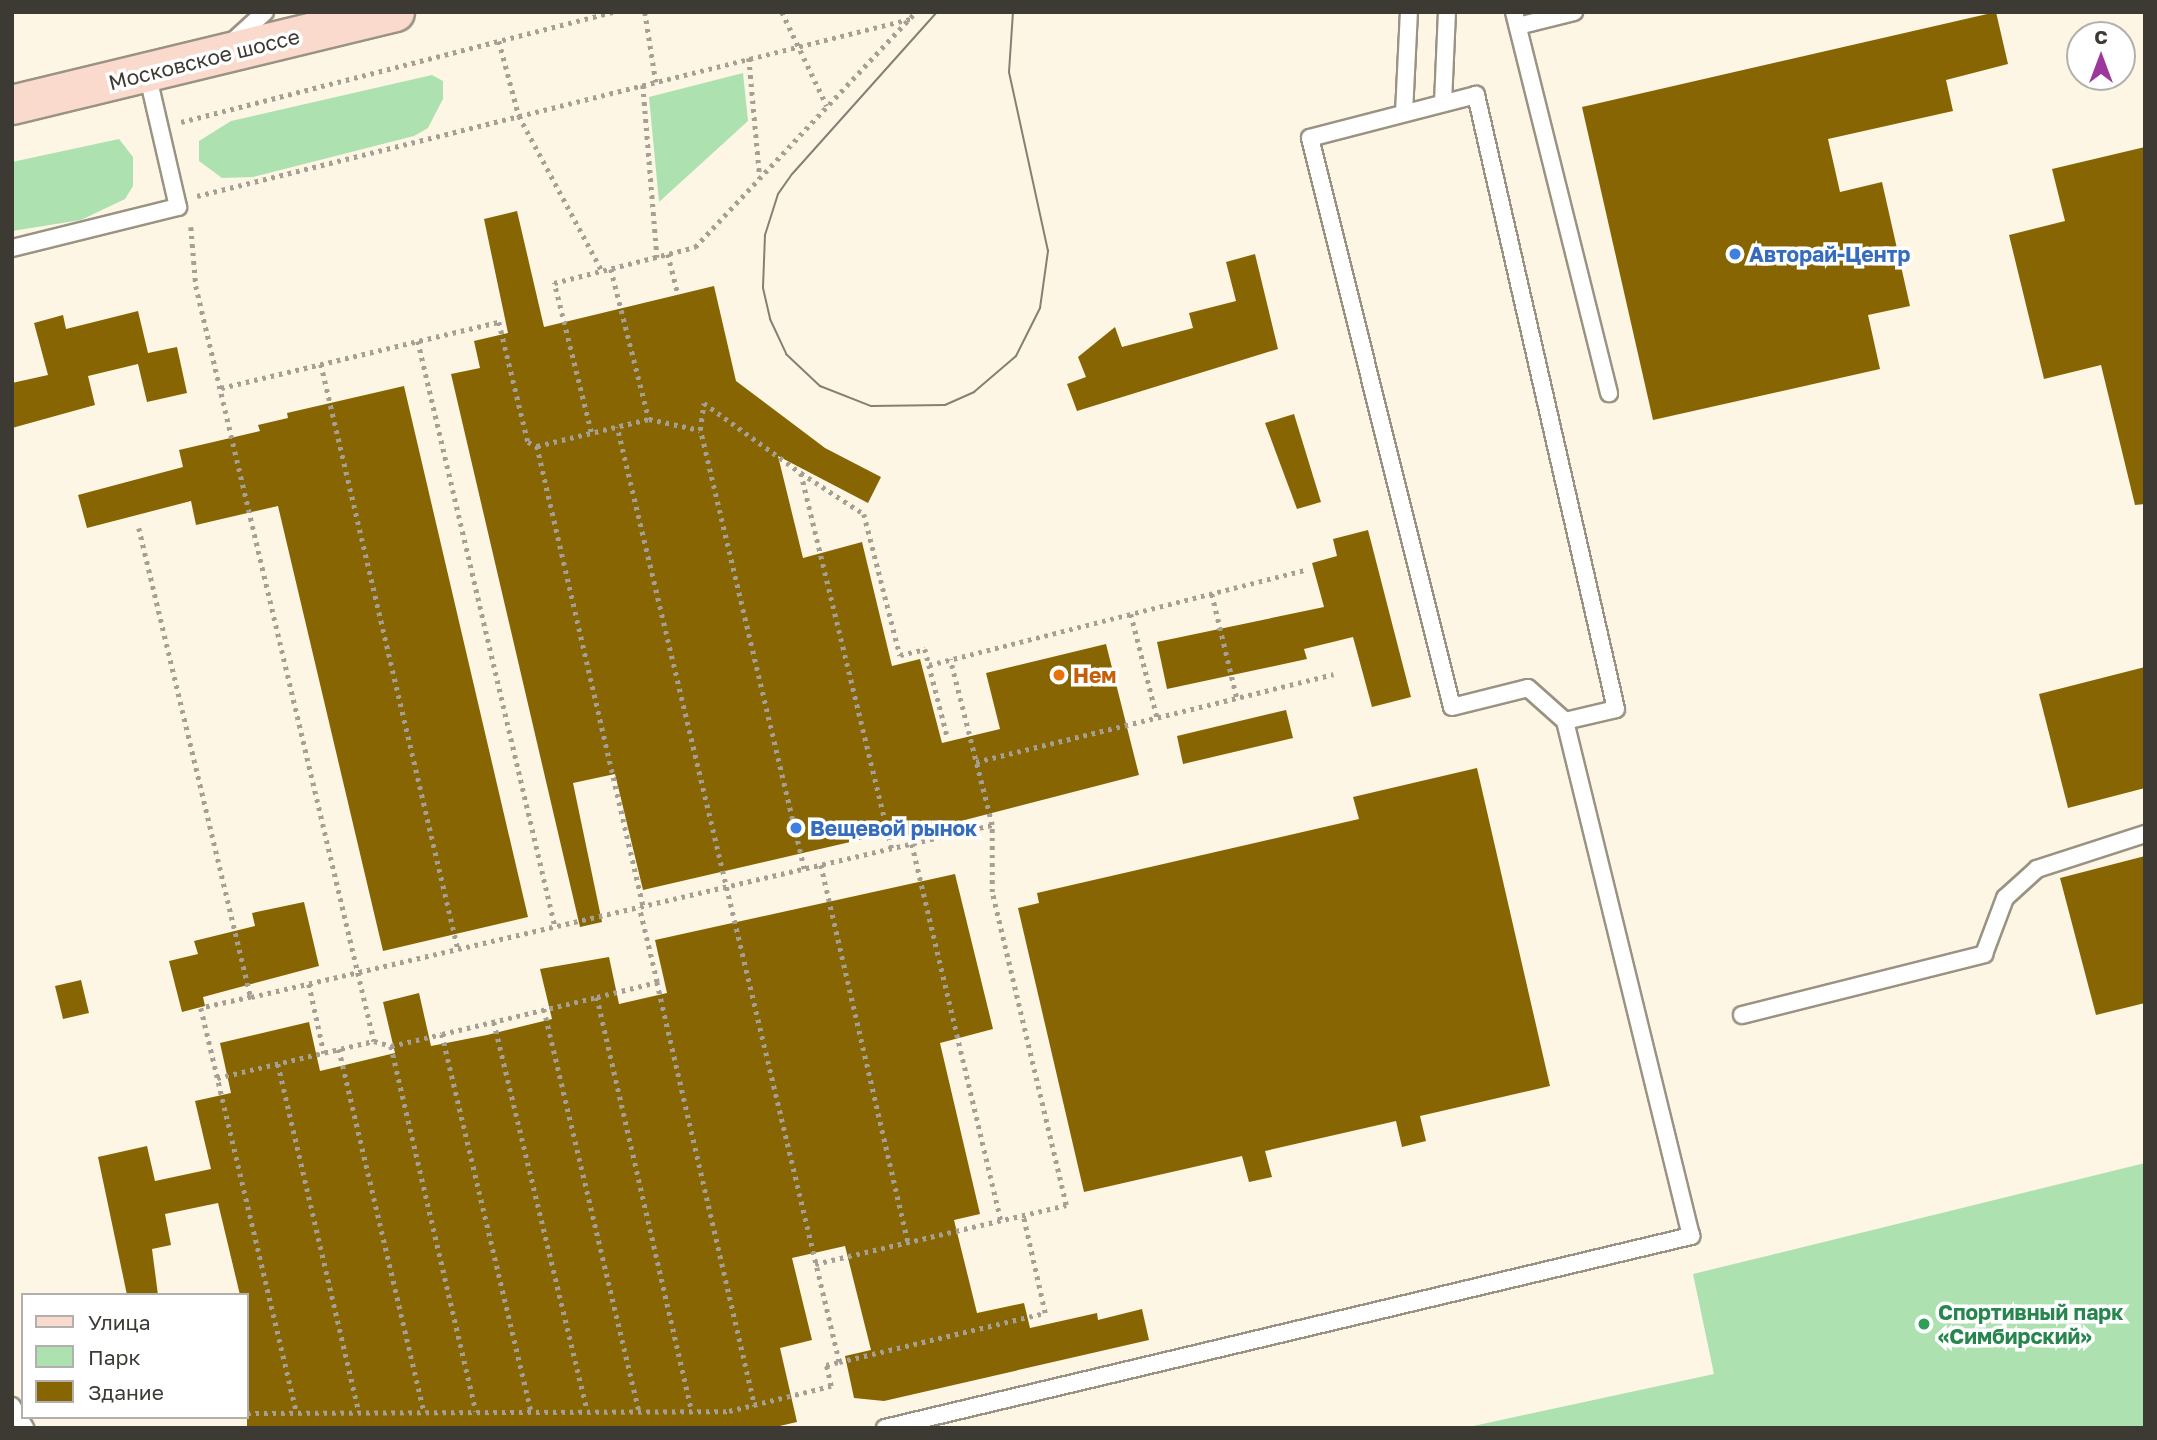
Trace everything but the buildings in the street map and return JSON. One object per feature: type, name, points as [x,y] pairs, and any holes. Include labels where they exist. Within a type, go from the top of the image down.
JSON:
[{"type":"main road","name":"Московское шоссе","points":[[12,105],[395,12]]},
{"type":"lane","points":[[216,56],[265,12]]},
{"type":"lane","points":[[1404,113],[1409,12]]},
{"type":"lane","points":[[1443,103],[1447,12]]},
{"type":"lane","points":[[1574,12],[1516,19],[1609,393]]},
{"type":"lane","points":[[12,248],[178,207],[180,200],[159,128],[147,73]]},
{"type":"lane","points":[[885,1428],[1691,1236],[1565,721],[1528,688],[1452,707],[1310,138],[1476,95],[1616,709],[1565,721]]},
{"type":"lane","points":[[1742,1015],[1984,954],[2005,898],[2038,869],[2145,834]]},
{"type":"lane","points":[[12,1406],[25,1428]]},
{"type":"path","points":[[159,128],[614,12]]},
{"type":"path","points":[[645,12],[656,82]]},
{"type":"path","points":[[782,12],[827,106]]},
{"type":"path","points":[[591,432],[555,284],[695,247],[916,12]]},
{"type":"path","points":[[374,1041],[196,286],[196,248],[180,200],[910,19]]},
{"type":"path","points":[[499,41],[519,116],[602,271]]},
{"type":"path","points":[[749,58],[760,178]]},
{"type":"path","points":[[643,85],[657,257]]},
{"type":"path","points":[[668,254],[678,293]]},
{"type":"path","points":[[611,269],[649,419]]},
{"type":"path","points":[[221,388],[499,322],[528,442],[537,446],[649,419],[700,430]]},
{"type":"path","points":[[418,341],[555,926]]},
{"type":"path","points":[[321,364],[458,949]]},
{"type":"path","points":[[804,869],[700,430],[704,403],[801,473],[864,514],[900,655],[925,649],[947,735]]},
{"type":"path","points":[[617,426],[839,1362]]},
{"type":"path","points":[[537,446],[755,1406]]},
{"type":"path","points":[[801,473],[892,848]]},
{"type":"path","points":[[139,528],[251,997]]},
{"type":"path","points":[[929,665],[1304,570]]},
{"type":"path","points":[[1212,594],[1237,698]]},
{"type":"path","points":[[1131,614],[1157,718]]},
{"type":"path","points":[[815,1264],[1066,1205],[992,892],[992,825],[950,659]]},
{"type":"path","points":[[976,762],[1333,674]]},
{"type":"path","points":[[297,1413],[201,1008],[992,825]]},
{"type":"path","points":[[912,844],[1001,1220]]},
{"type":"path","points":[[821,865],[908,1242]]},
{"type":"path","points":[[217,1077],[374,1041],[390,1046],[657,982]]},
{"type":"path","points":[[309,984],[324,1053]]},
{"type":"path","points":[[597,997],[692,1411]]},
{"type":"path","points":[[544,1009],[639,1410]]},
{"type":"path","points":[[494,1022],[587,1410]]},
{"type":"path","points":[[442,1034],[531,1410]]},
{"type":"path","points":[[390,1046],[476,1411]]},
{"type":"path","points":[[339,1049],[424,1412]]},
{"type":"path","points":[[278,1064],[359,1412]]},
{"type":"path","points":[[248,1413],[692,1411],[755,1406],[831,1386],[826,1365],[1045,1313],[1023,1215]]},
{"type":"green space","points":[[743,73],[748,121],[659,202],[649,97]]},
{"type":"green space","points":[[432,75],[443,81],[443,99],[428,128],[414,136],[253,177],[222,178],[199,161],[199,141],[231,121]]},
{"type":"green space","points":[[119,139],[133,157],[133,186],[125,199],[81,220],[12,231],[12,162]]},
{"type":"green space","name":"Спортивный парк «Симбирский»","points":[[2145,1163],[2145,1428],[1464,1428],[1714,1374],[1693,1274]]},
{"type":"tram line","points":[[937,12],[792,174],[778,194],[765,235],[763,288],[770,319],[786,354],[820,386],[871,406],[945,405],[974,392],[1016,356],[1040,308],[1048,251],[1009,72],[1013,12]]},
{"type":"place","name":"Авторай-Центр","points":[[1735,254]]},
{"type":"place","name":"Нем","points":[[1059,675]]},
{"type":"place","name":"Вещевой рынок","points":[[796,828]]},
{"type":"place","name":"Спортивный парк «Симбирский»","points":[[1924,1324]]}]
